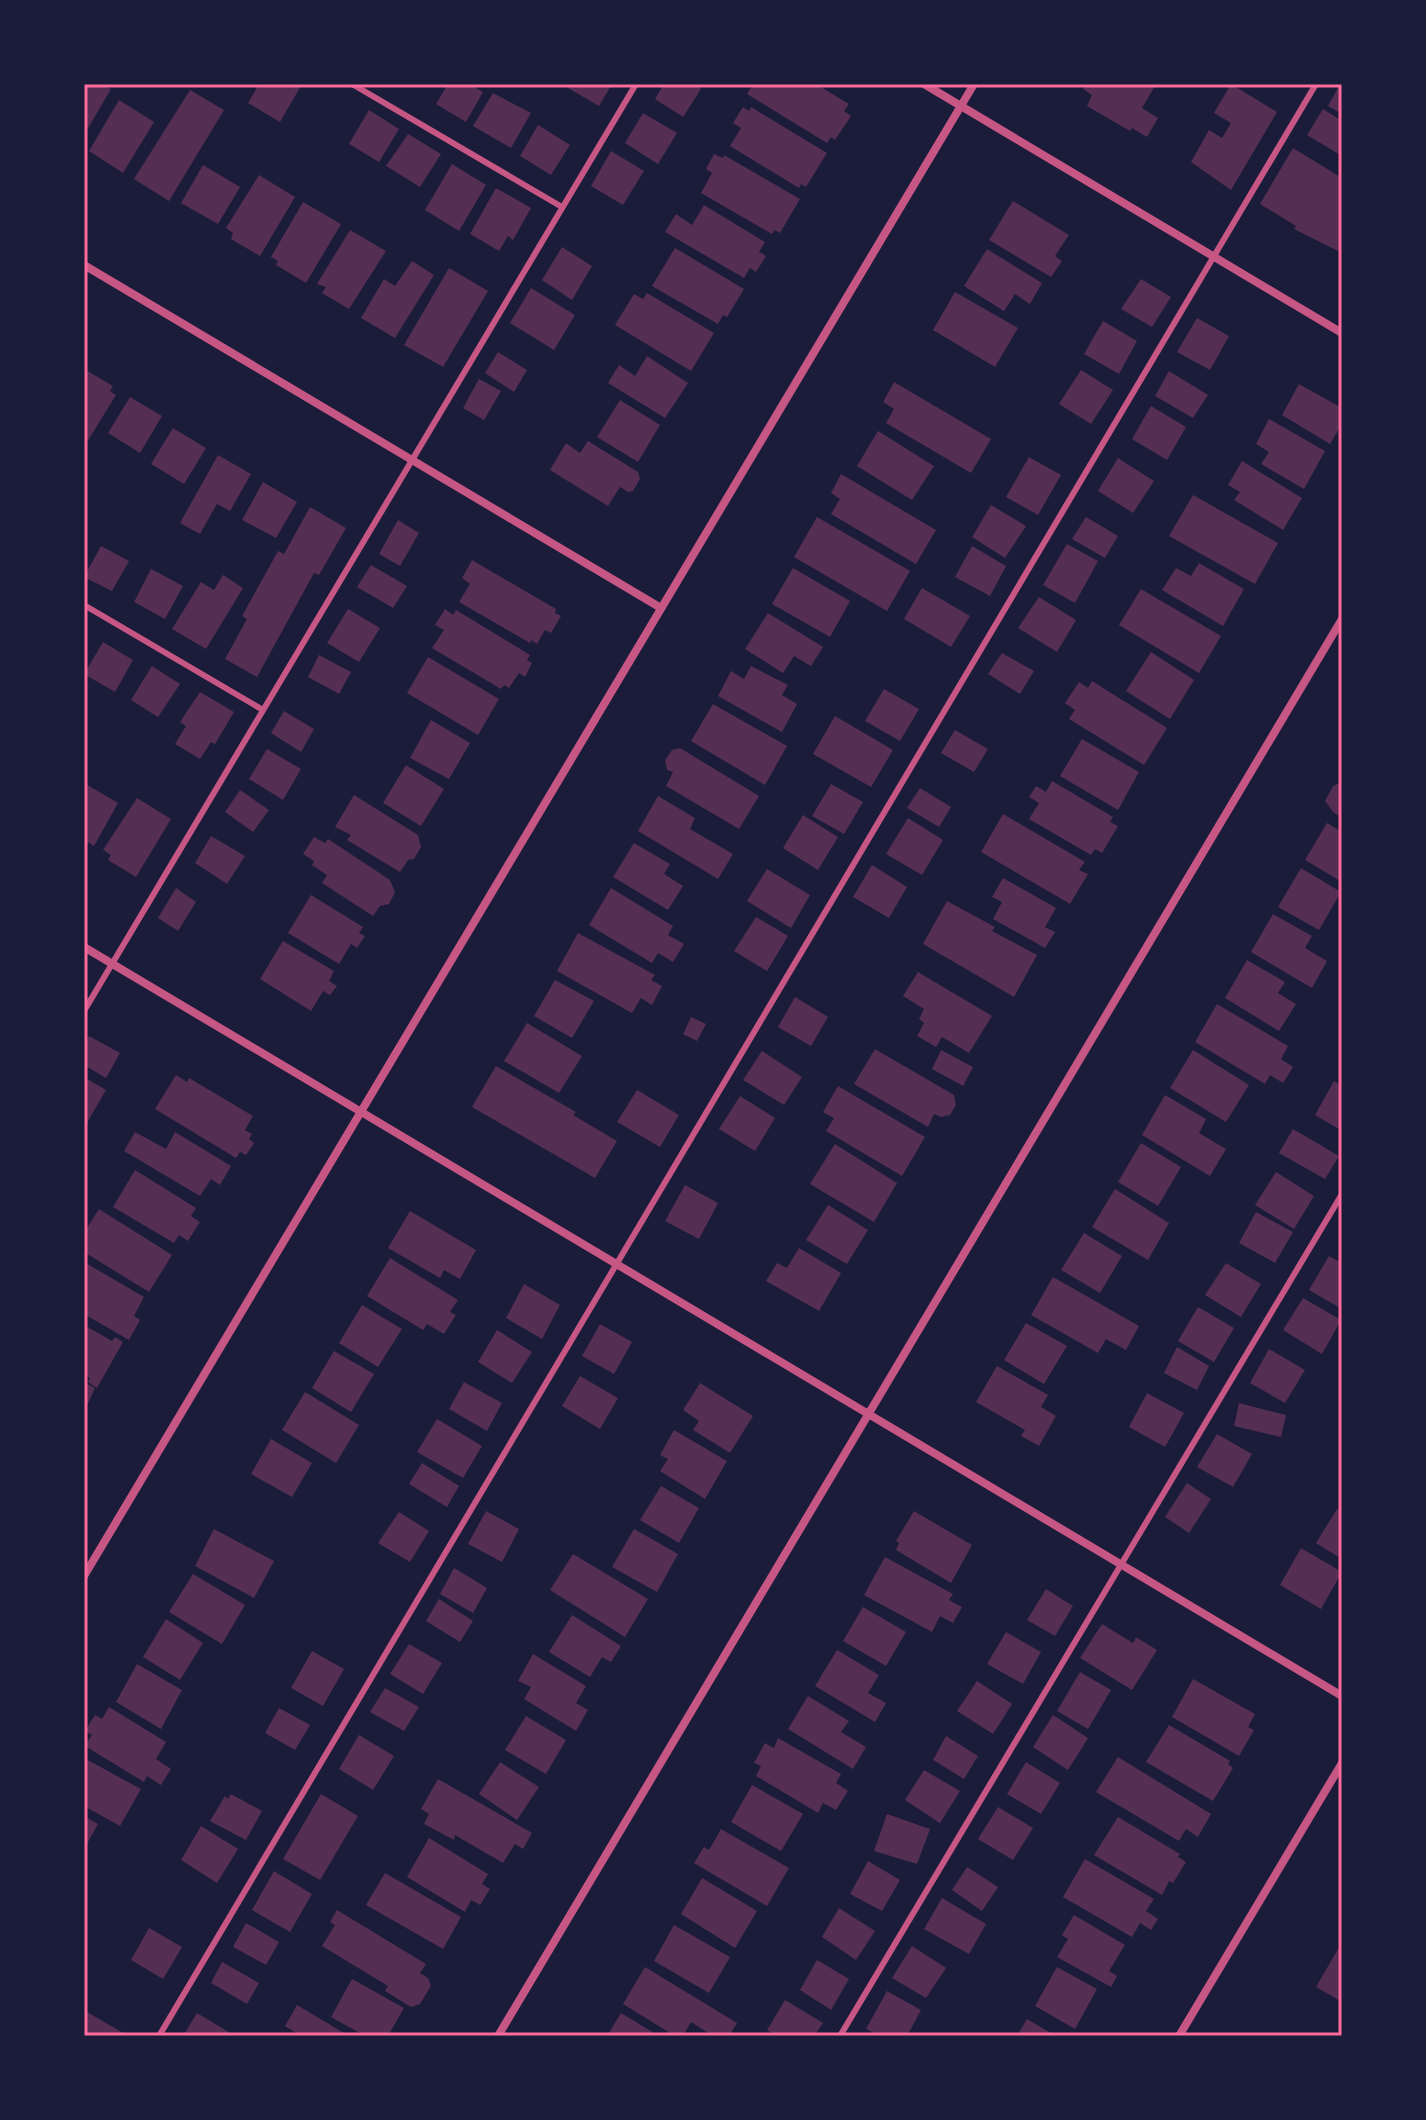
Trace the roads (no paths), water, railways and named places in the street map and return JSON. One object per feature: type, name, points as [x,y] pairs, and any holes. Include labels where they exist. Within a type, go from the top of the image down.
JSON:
[{"type":"street","points":[[924,84],[1342,333]]},
{"type":"street","points":[[84,1576],[974,84]]},
{"type":"street","points":[[84,265],[661,608]]},
{"type":"street","points":[[498,2036],[1342,619]]},
{"type":"street","points":[[84,947],[1342,1696]]},
{"type":"street","points":[[1179,2036],[1342,1763]]},
{"type":"lane","points":[[352,84],[562,207]]},
{"type":"lane","points":[[84,1011],[636,84]]},
{"type":"lane","points":[[159,2036],[1316,84]]},
{"type":"lane","points":[[84,605],[263,710]]},
{"type":"lane","points":[[840,2036],[1342,1194]]}]
